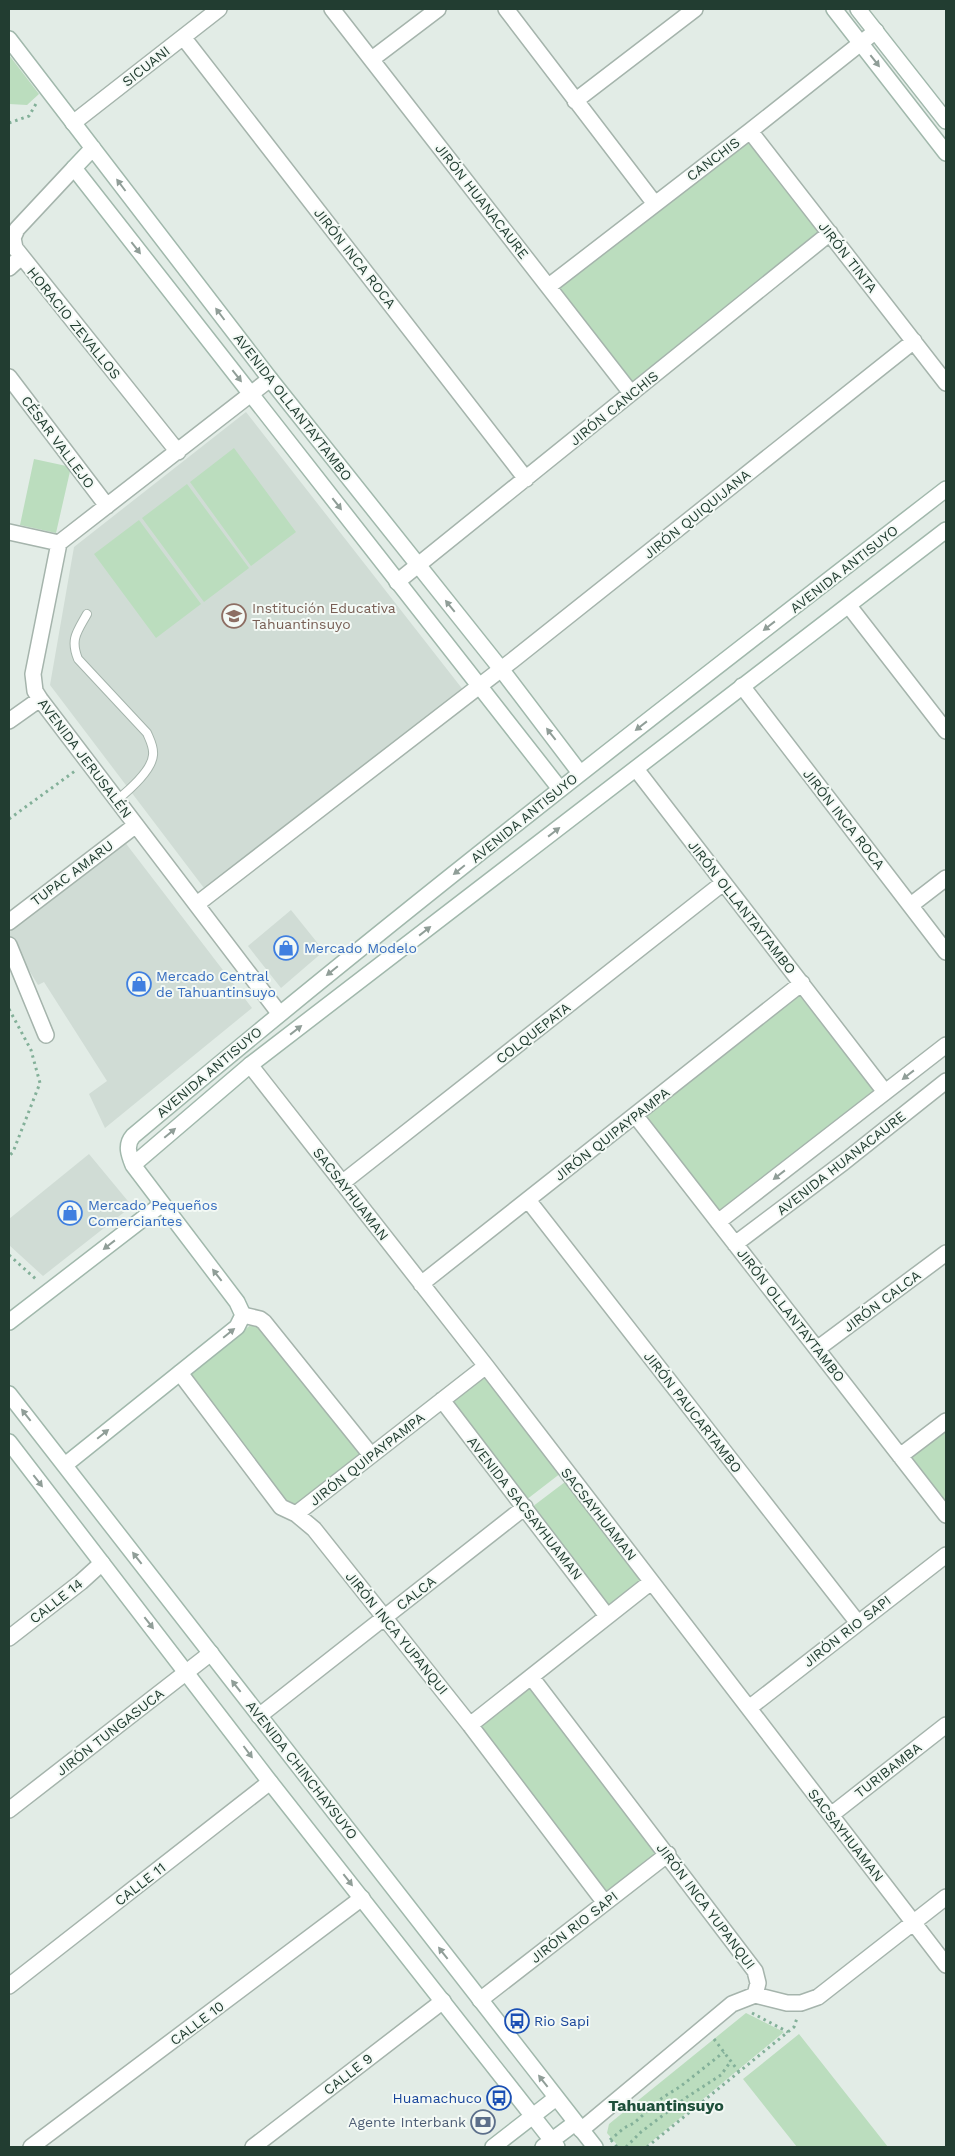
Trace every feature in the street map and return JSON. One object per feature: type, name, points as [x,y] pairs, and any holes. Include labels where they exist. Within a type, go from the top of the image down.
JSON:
[{"type":"street","name":"SICUANI","points":[[73,123],[219,9]]},
{"type":"street","name":"JIRÓN HUANACAURE","points":[[332,9],[632,393]]},
{"type":"street","points":[[372,59],[438,9]]},
{"type":"street","points":[[506,9],[655,204]]},
{"type":"street","points":[[575,101],[695,9]]},
{"type":"street","points":[[834,9],[946,153]]},
{"type":"street","points":[[858,9],[946,120]]},
{"type":"street","name":"CANCHIS","points":[[549,286],[876,31]]},
{"type":"street","name":"JIRÓN INCA ROCA","points":[[183,36],[526,478]]},
{"type":"street","name":"AVENIDA OLLANTAYTAMBO","points":[[9,39],[270,379],[501,670],[580,773]]},
{"type":"street","name":"JIRÓN TINTA","points":[[750,131],[946,383]]},
{"type":"street","name":"HORACIO ZEVALLOS","points":[[93,148],[17,229],[13,238],[14,248],[178,452]]},
{"type":"street","name":"AVENIDA OLLANTAYTAMBO","points":[[74,168],[560,789]]},
{"type":"street","name":"JIRÓN CANCHIS","points":[[398,582],[830,233]]},
{"type":"street","points":[[9,268],[21,257]]},
{"type":"street","name":"JIRÓN QUIQUIJANA","points":[[196,904],[501,670],[914,341]]},
{"type":"street","name":"CÉSAR VALLEJO","points":[[9,377],[107,506]]},
{"type":"street","points":[[9,532],[59,542],[178,452],[270,379]]},
{"type":"street","name":"AVENIDA ANTISUYO","points":[[946,489],[580,773],[280,1013],[133,1136],[129,1146],[129,1154],[133,1165],[250,1065],[946,530]]},
{"type":"street","name":"AVENIDA JERUSALÉN","points":[[59,542],[33,674],[35,690],[87,762],[280,1013]]},
{"type":"street","points":[[849,606],[941,714],[946,731]]},
{"type":"street","name":"JIRÓN INCA ROCA","points":[[742,686],[946,952]]},
{"type":"street","points":[[9,721],[40,699]]},
{"type":"street","name":"JIRÓN OLLANTAYTAMBO","points":[[636,769],[885,1092]]},
{"type":"street","name":"TUPAC AMARU","points":[[9,922],[136,825]]},
{"type":"street","points":[[911,905],[946,878]]},
{"type":"street","name":"COLQUEPATA","points":[[342,1183],[723,883]]},
{"type":"street","points":[[9,944],[46,1035]]},
{"type":"street","name":"JIRÓN QUIPAYPAMPA","points":[[421,1284],[802,983]]},
{"type":"street","points":[[718,1222],[946,1045]]},
{"type":"street","name":"SACSAYHUAMAN","points":[[250,1065],[486,1366],[946,1964]]},
{"type":"street","name":"AVENIDA HUANACAURE","points":[[735,1244],[844,1162],[946,1081]]},
{"type":"street","name":"JIRÓN OLLANTAYTAMBO","points":[[636,1115],[946,1515]]},
{"type":"street","points":[[133,1165],[237,1302],[243,1316]]},
{"type":"street","name":"JIRÓN PAUCARTAMBO","points":[[528,1200],[858,1623]]},
{"type":"street","points":[[9,1322],[162,1204]]},
{"type":"street","name":"JIRÓN CALCA","points":[[817,1349],[946,1253]]},
{"type":"street","points":[[65,1465],[237,1327],[243,1316]]},
{"type":"street","points":[[243,1316],[260,1319],[264,1322],[371,1455]]},
{"type":"street","name":"JIRÓN QUIPAYPAMPA","points":[[296,1514],[486,1366]]},
{"type":"street","name":"JIRÓN INCA YUPANQUI","points":[[180,1373],[281,1507],[296,1514],[314,1529],[470,1725],[605,1903]]},
{"type":"street","name":"AVENIDA CHINCHAYSUYO","points":[[9,1394],[595,2147]]},
{"type":"street","name":"AVENIDA SACSAYHUAMAN","points":[[442,1400],[607,1616]]},
{"type":"street","points":[[900,1456],[946,1421]]},
{"type":"street","points":[[11,1451],[102,1563],[270,1782],[443,2001],[532,2116],[551,2145],[578,2126],[732,2004],[755,1995],[787,2003],[802,2003],[818,1997],[946,1897]]},
{"type":"street","name":"CALCA","points":[[259,1716],[525,1507]]},
{"type":"street","name":"JIRÓN RIO SAPI","points":[[748,1708],[946,1555]]},
{"type":"street","name":"CALLE 14","points":[[9,1638],[81,1582],[102,1563]]},
{"type":"street","points":[[470,1725],[532,1678],[651,1582]]},
{"type":"street","name":"JIRÓN TUNGASUCA","points":[[9,1810],[211,1653]]},
{"type":"street","name":"JIRÓN INCA YUPANQUI","points":[[532,1678],[668,1854],[755,1971],[758,1983],[755,1995]]},
{"type":"street","name":"TURIBAMBA","points":[[831,1815],[946,1725]]},
{"type":"street","name":"CALLE 11","points":[[9,1986],[270,1782]]},
{"type":"street","name":"JIRÓN RIO SAPI","points":[[480,2000],[668,1854]]},
{"type":"street","name":"CALLE 10","points":[[31,2147],[362,1898]]},
{"type":"street","name":"CALLE 9","points":[[253,2147],[443,2001]]},
{"type":"street","points":[[493,2147],[556,2098]]},
{"type":"lane","points":[[87,614],[74,638],[74,648],[78,659],[147,733],[153,747],[154,757],[149,767],[130,790],[117,800]]},
{"type":"path","points":[[9,123],[29,116],[35,104],[50,92]]},
{"type":"path","points":[[9,819],[87,762]]},
{"type":"path","points":[[9,1009],[30,1050],[40,1083],[13,1152],[9,1156]]},
{"type":"path","points":[[9,1255],[50,1291]]},
{"type":"path","points":[[647,2147],[794,2027],[802,2003]]},
{"type":"path","points":[[704,2027],[739,2072]]},
{"type":"path","points":[[610,2140],[724,2052]]},
{"type":"path","points":[[626,2147],[640,2132],[687,2097],[721,2075],[731,2061]]},
{"type":"shaded area","name":"Institución Educativa Tahuantinsuyo","points":[[246,412],[464,691],[204,888],[50,685],[74,547]]},
{"type":"shaded area","name":"Mercado Central de Tahuantinsuyo","points":[[124,841],[252,1008],[105,1128],[89,1094],[107,1081],[44,982],[38,985],[9,937],[9,932]]},
{"type":"shaded area","name":"Mercado Modelo","points":[[291,910],[324,951],[281,988],[248,946]]},
{"type":"shaded area","name":"Mercado Pequeños Comerciantes","points":[[89,1154],[132,1206],[43,1276],[9,1245],[9,1219]]},
{"type":"green space","points":[[9,55],[39,94],[27,105],[9,104]]},
{"type":"green space","points":[[749,137],[824,233],[633,387],[555,286]]},
{"type":"green space","points":[[234,448],[296,532],[251,566],[190,482]]},
{"type":"green space","points":[[34,459],[71,467],[56,533],[20,525]]},
{"type":"green space","points":[[187,484],[249,568],[204,602],[142,518]]},
{"type":"green space","points":[[139,520],[201,604],[156,638],[94,554]]},
{"type":"green space","points":[[799,995],[875,1091],[720,1211],[646,1117]]},
{"type":"green space","points":[[257,1320],[361,1454],[292,1508],[188,1374]]},
{"type":"green space","points":[[484,1375],[561,1473],[526,1500],[449,1402]]},
{"type":"green space","points":[[946,1428],[946,1503],[910,1455]]},
{"type":"green space","points":[[565,1482],[641,1580],[607,1607],[532,1507]]},
{"type":"green space","points":[[531,1684],[661,1852],[604,1896],[477,1726]]},
{"type":"green space","points":[[746,2013],[784,2032],[645,2147],[619,2147],[607,2133],[609,2124]]},
{"type":"green space","points":[[799,2034],[888,2147],[797,2147],[743,2079]]},
{"type":"place","name":"Institución Educativa Tahuantinsuyo","points":[[234,616]]},
{"type":"place","name":"Mercado Modelo","points":[[286,948]]},
{"type":"place","name":"Mercado Central de Tahuantinsuyo","points":[[139,984]]},
{"type":"place","name":"Mercado Pequeños Comerciantes","points":[[70,1213]]},
{"type":"place","name":"Rio Sapi","points":[[517,2021]]},
{"type":"place","name":"Huamachuco","points":[[499,2098]]},
{"type":"place","name":"Agente Interbank","points":[[483,2122]]},
{"type":"district","name":"Tahuantinsuyo","points":[[666,2105]]}]
